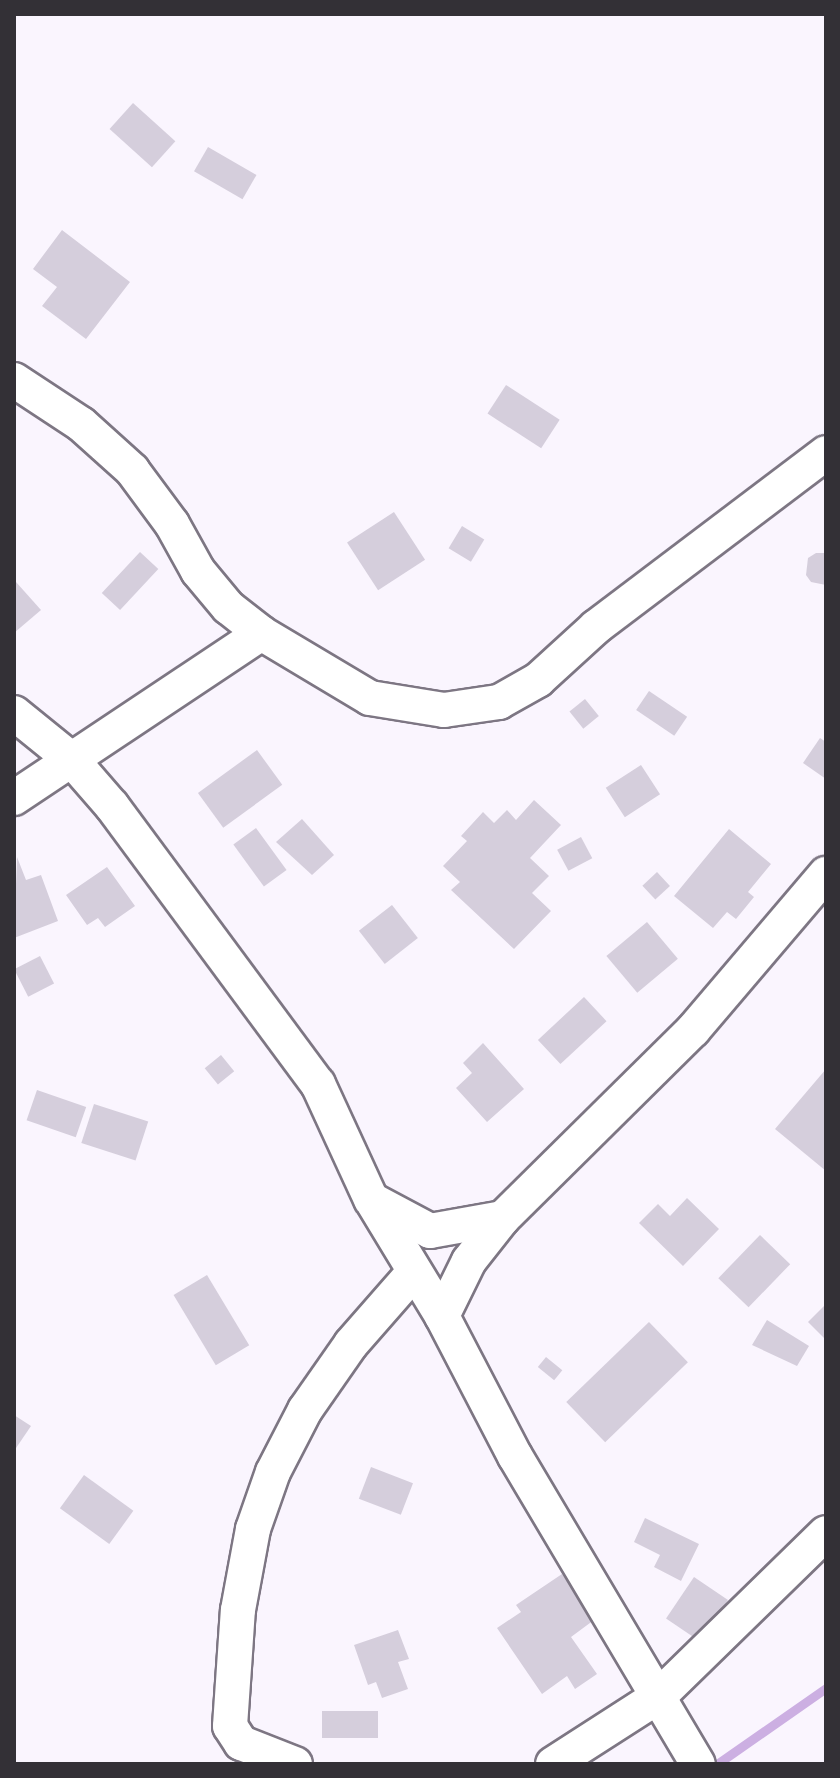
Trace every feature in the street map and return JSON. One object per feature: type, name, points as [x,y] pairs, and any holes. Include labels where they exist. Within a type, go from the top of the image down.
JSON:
[{"type":"street","points":[[14,380],[81,424],[132,470],[172,524],[198,571],[228,607],[261,633],[370,698],[444,710],[499,702],[538,680],[596,627],[826,453]]},
{"type":"street","points":[[14,798],[261,633]]},
{"type":"street","points":[[14,713],[72,760],[318,1084],[371,1199],[442,1316],[515,1456],[668,1708],[698,1764]]},
{"type":"street","points":[[442,1316],[469,1261],[503,1218],[693,1030],[826,874]]},
{"type":"street","points":[[371,1199],[430,1231],[503,1218]]},
{"type":"street","points":[[295,1764],[241,1743],[230,1726],[238,1610],[253,1529],[273,1472],[305,1410],[351,1344],[414,1272]]},
{"type":"street","points":[[553,1764],[668,1708],[826,1533]]},
{"type":"building","points":[[133,103],[175,141],[152,167],[110,129]]},
{"type":"building","points":[[208,147],[256,175],[242,199],[194,171]]},
{"type":"building","points":[[62,230],[130,282],[86,339],[42,306],[57,287],[33,269]]},
{"type":"building","points":[[506,385],[560,420],[541,448],[487,414]]},
{"type":"building","points":[[394,512],[425,560],[378,590],[347,542]]},
{"type":"building","points":[[462,526],[484,539],[471,562],[449,548]]},
{"type":"building","points":[[140,552],[158,569],[120,610],[102,593]]},
{"type":"building","points":[[816,553],[826,553],[826,585],[811,582],[806,575],[808,558]]},
{"type":"building","points":[[16,582],[41,610],[14,633],[14,584]]},
{"type":"building","points":[[649,691],[687,717],[674,736],[636,710]]},
{"type":"building","points":[[585,699],[599,716],[583,729],[569,712]]},
{"type":"building","points":[[820,738],[826,742],[826,779],[803,763]]},
{"type":"building","points":[[257,750],[282,785],[223,828],[198,793]]},
{"type":"building","points":[[641,765],[660,794],[625,817],[606,788]]},
{"type":"building","points":[[534,800],[561,825],[530,858],[549,876],[532,893],[551,911],[514,949],[451,890],[460,882],[443,866],[467,841],[461,836],[483,812],[494,823],[507,810],[516,820]]},
{"type":"building","points":[[302,819],[334,855],[312,875],[276,842]]},
{"type":"building","points":[[256,828],[287,870],[264,887],[233,844]]},
{"type":"building","points":[[729,829],[771,864],[748,892],[754,897],[736,919],[727,912],[713,928],[674,896]]},
{"type":"building","points":[[581,837],[592,858],[568,871],[557,850]]},
{"type":"building","points":[[17,857],[26,880],[41,875],[58,921],[14,938]]},
{"type":"building","points":[[107,867],[135,906],[105,927],[98,918],[87,925],[66,895]]},
{"type":"building","points":[[657,872],[670,886],[655,900],[642,886]]},
{"type":"building","points":[[392,905],[418,938],[385,964],[359,931]]},
{"type":"building","points":[[647,922],[678,959],[637,993],[606,956]]},
{"type":"building","points":[[40,956],[54,984],[28,997],[14,969]]},
{"type":"building","points":[[584,997],[607,1021],[560,1064],[538,1040]]},
{"type":"building","points":[[483,1043],[524,1089],[487,1122],[456,1088],[472,1073],[463,1063]]},
{"type":"building","points":[[221,1055],[234,1071],[218,1085],[205,1068]]},
{"type":"building","points":[[826,1069],[826,1171],[775,1129]]},
{"type":"building","points":[[37,1090],[86,1107],[76,1137],[27,1120]]},
{"type":"building","points":[[94,1104],[148,1122],[136,1161],[81,1143]]},
{"type":"building","points":[[687,1198],[719,1229],[683,1266],[639,1223],[658,1204],[670,1216]]},
{"type":"building","points":[[760,1235],[790,1264],[749,1307],[718,1278]]},
{"type":"building","points":[[207,1275],[249,1345],[216,1365],[174,1295]]},
{"type":"building","points":[[826,1304],[826,1340],[808,1322]]},
{"type":"building","points":[[767,1320],[809,1346],[797,1366],[752,1345]]},
{"type":"building","points":[[649,1322],[688,1362],[605,1442],[566,1402]]},
{"type":"building","points":[[546,1357],[562,1370],[554,1380],[538,1367]]},
{"type":"building","points":[[14,1415],[31,1426],[14,1451]]},
{"type":"building","points":[[371,1467],[413,1483],[401,1515],[359,1499]]},
{"type":"building","points":[[84,1475],[133,1511],[109,1544],[60,1508]]},
{"type":"building","points":[[645,1518],[699,1544],[681,1581],[654,1567],[660,1555],[634,1542]]},
{"type":"building","points":[[562,1574],[594,1620],[571,1637],[597,1674],[575,1689],[567,1676],[542,1694],[497,1628],[521,1612],[516,1605]]},
{"type":"building","points":[[694,1577],[728,1600],[700,1641],[666,1618]]},
{"type":"building","points":[[398,1630],[409,1659],[398,1662],[408,1689],[382,1698],[376,1682],[368,1685],[354,1645]]},
{"type":"building","points":[[322,1711],[378,1711],[378,1738],[322,1738]]},
{"type":"waterway","points":[[717,1764],[826,1688]]}]
